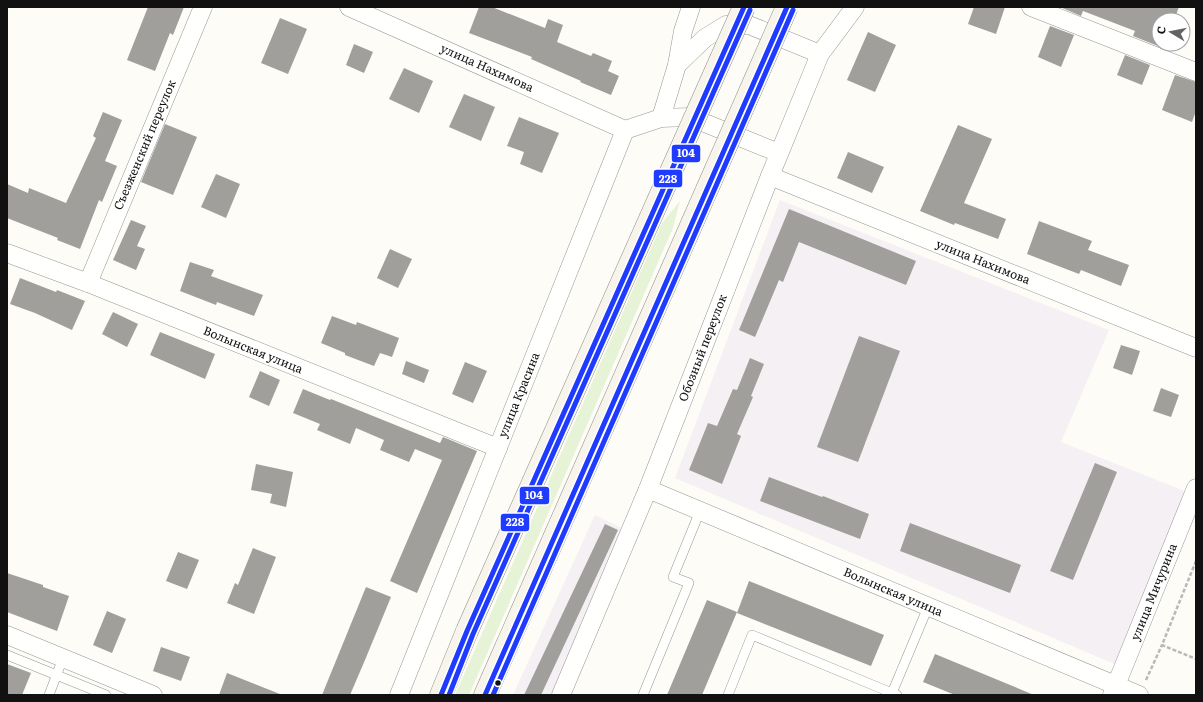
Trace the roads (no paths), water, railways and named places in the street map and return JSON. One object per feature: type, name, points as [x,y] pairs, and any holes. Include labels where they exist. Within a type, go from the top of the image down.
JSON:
[{"type":"main road","points":[[441,695],[467,631],[744,7]]},
{"type":"main road","points":[[485,695],[787,7]]},
{"type":"street","name":"Съезженский переулок","points":[[88,283],[203,7]]},
{"type":"street","name":"улица Нахимова","points":[[349,7],[625,130]]},
{"type":"street","points":[[661,118],[677,65],[683,31],[691,7]]},
{"type":"street","name":"Обозный переулок","points":[[561,695],[648,489],[779,153],[820,54],[855,7]]},
{"type":"street","points":[[1031,7],[1196,72]]},
{"type":"street","points":[[677,65],[705,38],[726,24],[749,25],[820,54]]},
{"type":"street","points":[[625,130],[661,118],[690,117],[779,153]]},
{"type":"street","name":"улица Красина","points":[[399,695],[625,130]]},
{"type":"street","name":"улица Нахимова","points":[[770,176],[1196,348]]},
{"type":"street","name":"Волынская улица","points":[[7,253],[88,283],[498,448]]},
{"type":"street","name":"улица Мичурина","points":[[1114,690],[1196,488]]},
{"type":"street","name":"Волынская улица","points":[[648,489],[928,606],[1114,690],[1142,688]]},
{"type":"street","points":[[7,635],[153,695]]},
{"type":"lane","points":[[643,695],[689,583],[673,577],[700,511]]},
{"type":"lane","points":[[728,695],[752,635],[894,694],[928,606]]},
{"type":"lane","points":[[7,656],[106,695]]},
{"type":"lane","points":[[49,695],[63,658]]}]
